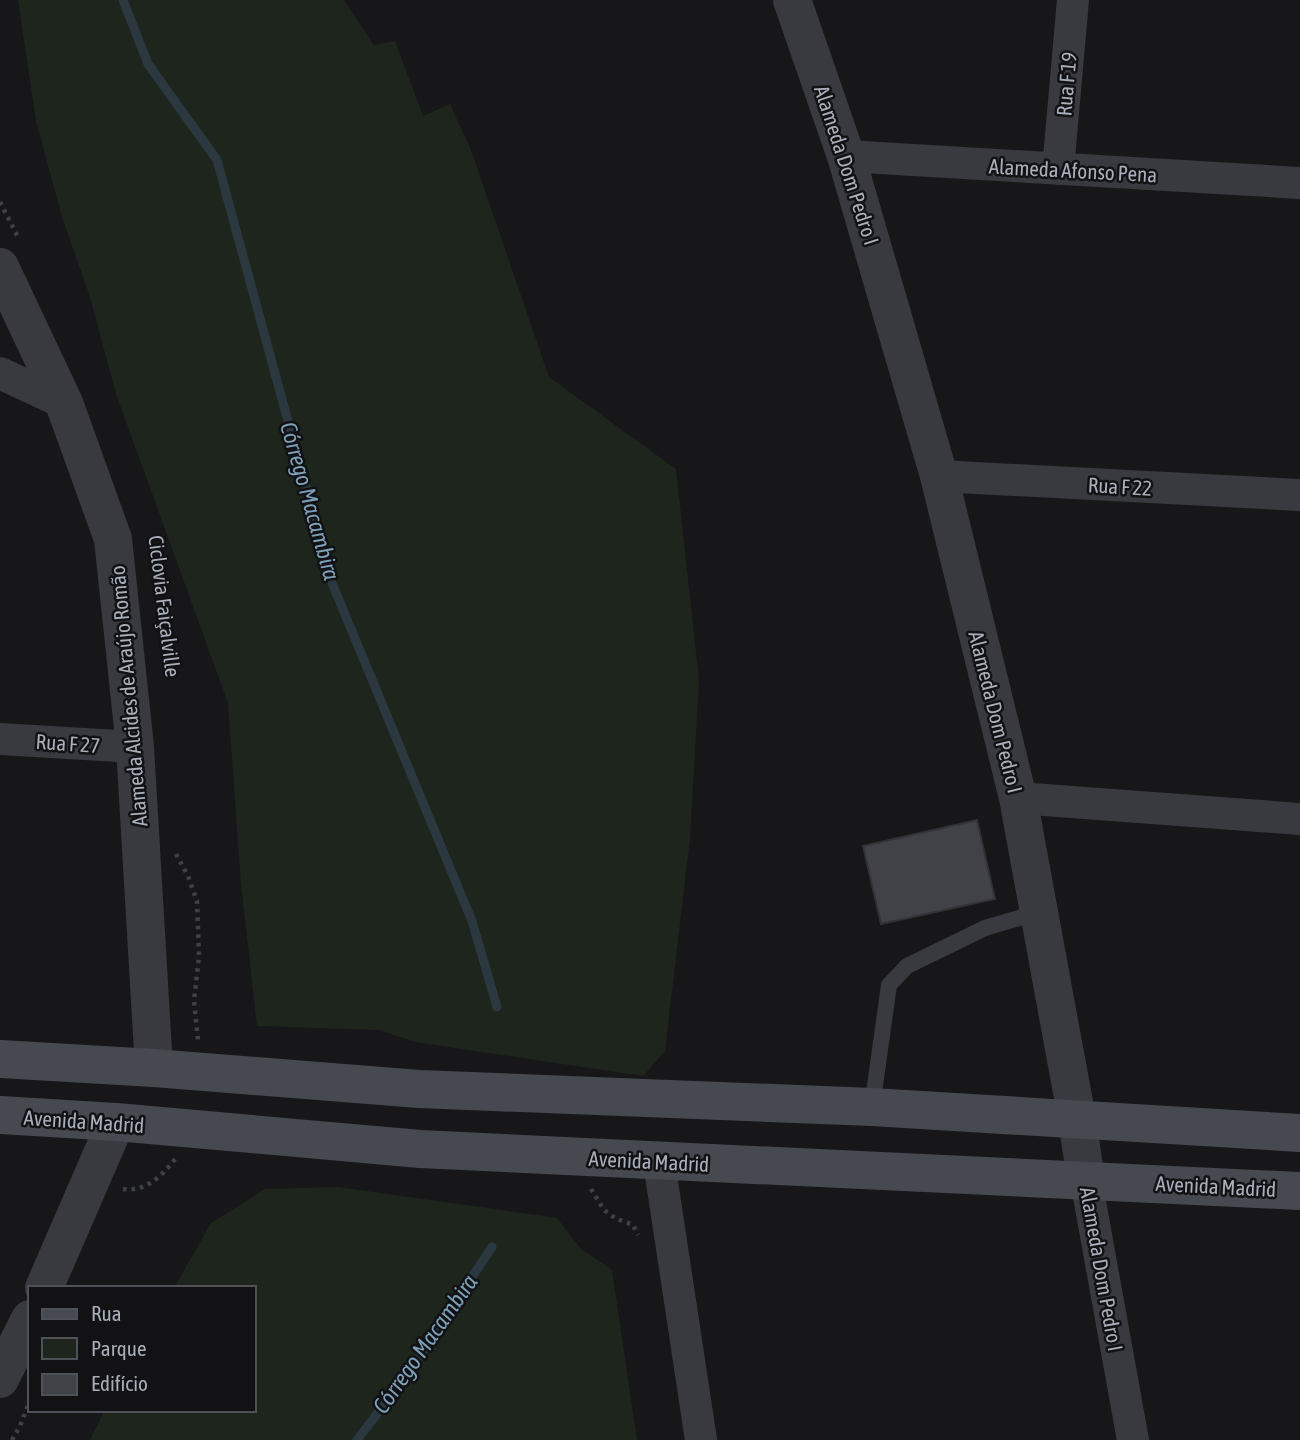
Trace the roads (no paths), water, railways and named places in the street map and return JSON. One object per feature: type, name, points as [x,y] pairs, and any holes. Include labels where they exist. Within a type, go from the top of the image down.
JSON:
[{"type":"main road","points":[[0,1059],[419,1089],[872,1107],[1300,1133]]},
{"type":"main road","name":"Avenida Madrid","points":[[0,1115],[116,1122],[420,1149],[1300,1191]]},
{"type":"street","name":"Alameda Dom Pedro I","points":[[792,0],[846,156],[939,476],[1017,797],[1133,1440]]},
{"type":"street","name":"Rua F 19","points":[[1058,169],[1073,0]]},
{"type":"street","name":"Alameda Afonso Pena","points":[[846,156],[1300,183]]},
{"type":"street","name":"Alameda Alcides de Araújo Romão","points":[[12,258],[113,539],[135,747],[154,1068]]},
{"type":"street","points":[[0,373],[64,403]]},
{"type":"street","name":"Rua F 22","points":[[939,476],[1300,495]]},
{"type":"street","name":"Rua F 27","points":[[0,739],[135,747]]},
{"type":"street","points":[[1017,797],[1300,819]]},
{"type":"street","points":[[45,1286],[116,1122]]},
{"type":"street","points":[[659,1162],[701,1440]]},
{"type":"street","points":[[0,1378],[28,1323]]},
{"type":"lane","points":[[872,1107],[888,985],[907,966],[985,928],[1039,912]]},
{"type":"waterway","name":"Córrego Macambira","points":[[123,0],[148,64],[217,160],[332,583],[472,921],[497,1007]]},
{"type":"waterway","name":"Córrego Macambira","points":[[357,1440],[410,1371],[492,1247]]}]
